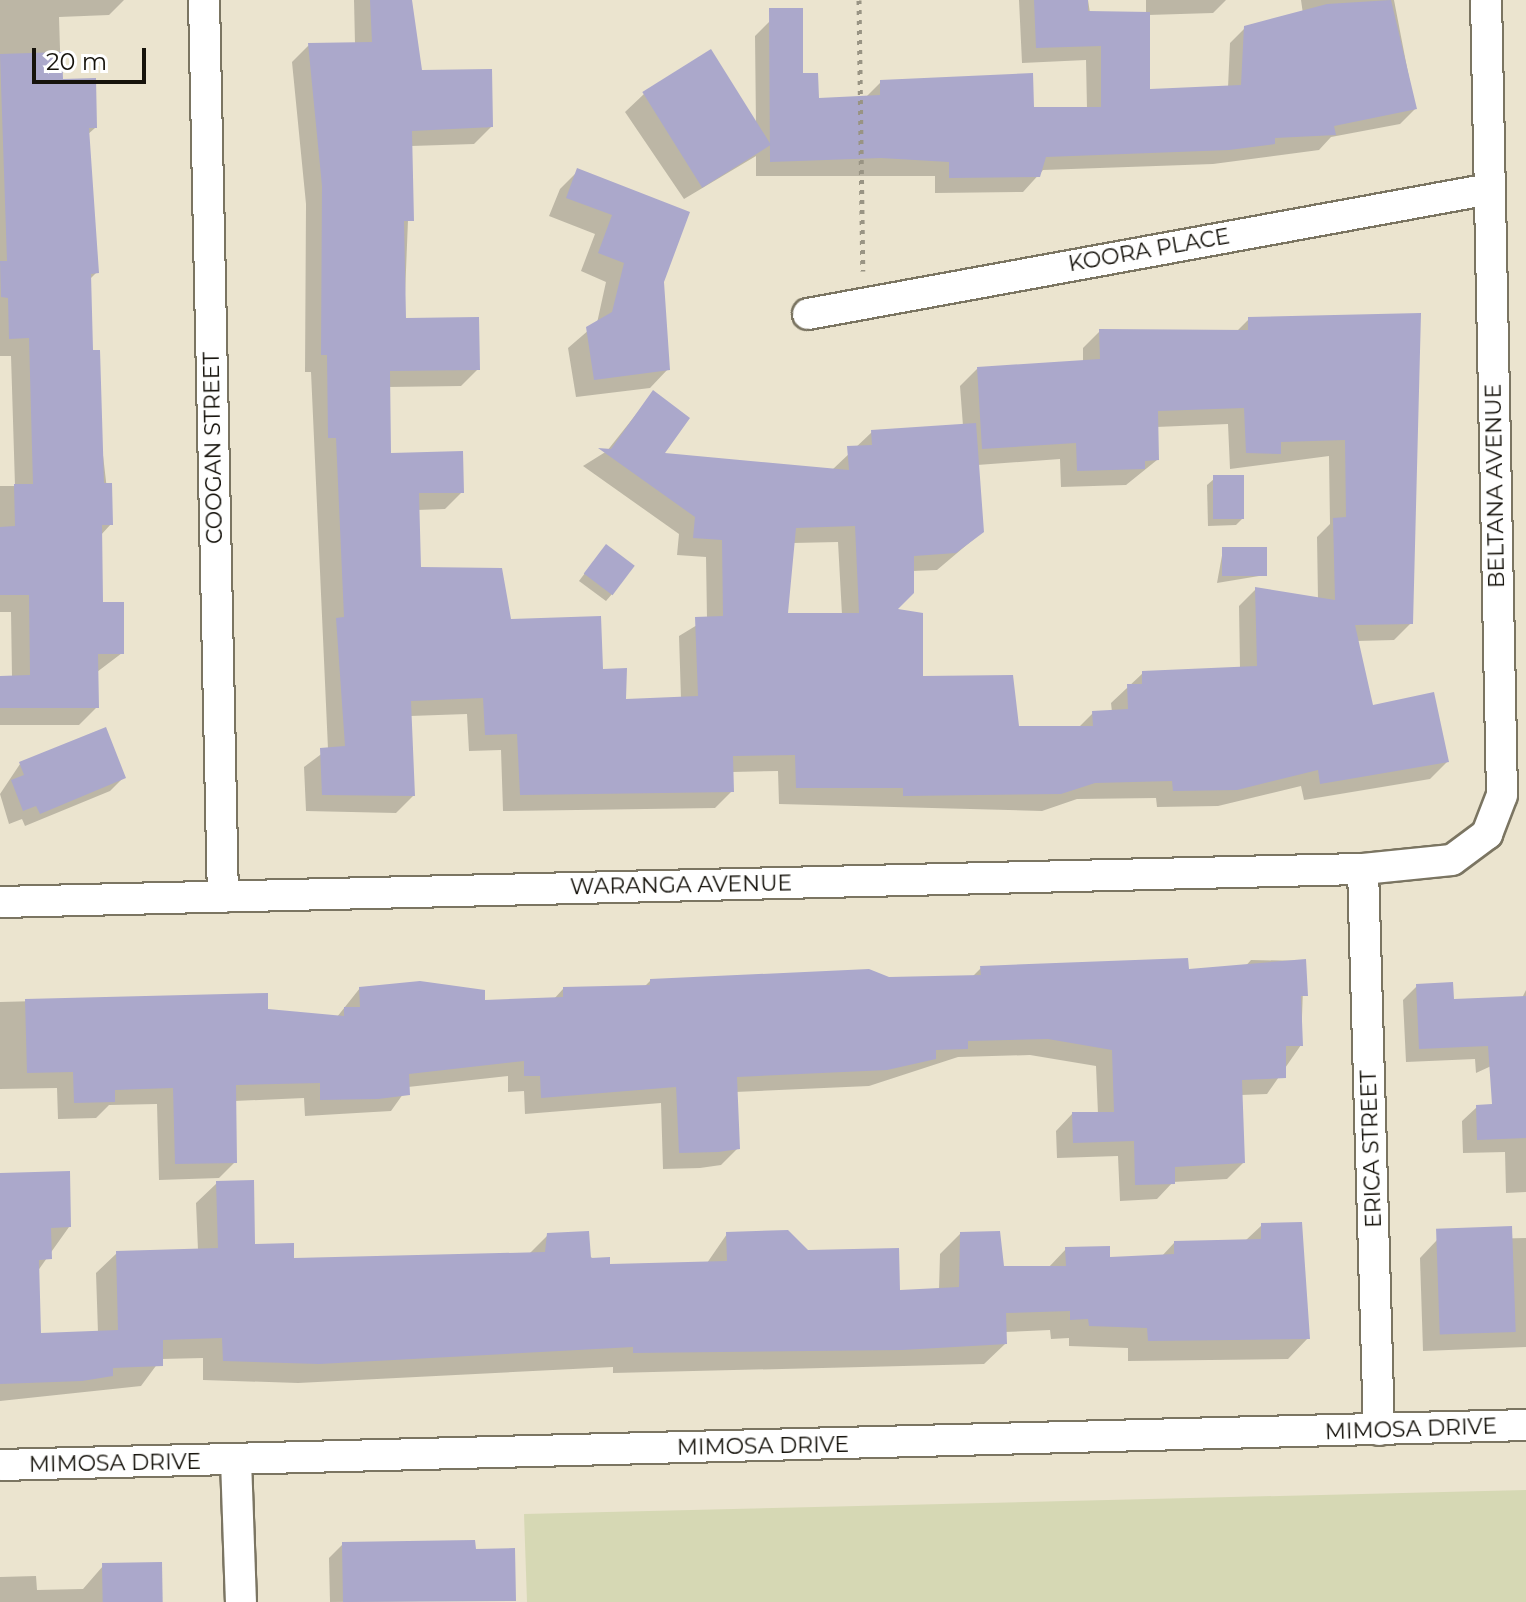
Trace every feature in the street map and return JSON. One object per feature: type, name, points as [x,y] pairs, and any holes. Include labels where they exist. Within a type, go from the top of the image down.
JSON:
[{"type":"street","name":"COOGAN STREET","points":[[204,0],[223,897]]},
{"type":"street","name":"BELTANA AVENUE","points":[[1363,869],[1452,860],[1487,834],[1502,795],[1486,0]]},
{"type":"street","name":"KOORA PLACE","points":[[808,314],[864,300],[1490,189]]},
{"type":"street","name":"WARANGA AVENUE","points":[[0,902],[1363,869]]},
{"type":"street","name":"ERICA STREET","points":[[1363,869],[1379,1430]]},
{"type":"street","name":"MIMOSA DRIVE","points":[[0,1465],[1526,1425]]},
{"type":"street","points":[[236,1460],[241,1602]]},
{"type":"path","points":[[859,0],[864,300]]},
{"type":"green space","points":[[1526,1490],[1526,1602],[527,1602],[524,1514]]},
{"type":"building","points":[[370,0],[412,0],[422,70],[492,69],[493,127],[412,131],[414,221],[404,221],[406,318],[479,317],[480,370],[390,371],[391,453],[463,451],[464,493],[419,493],[421,567],[502,568],[511,619],[601,616],[603,669],[627,668],[626,699],[698,696],[695,617],[723,616],[722,540],[693,538],[695,517],[598,448],[611,449],[653,390],[690,418],[665,453],[849,470],[847,446],[872,445],[871,430],[976,423],[984,532],[956,553],[914,556],[914,593],[898,609],[923,613],[923,676],[1013,675],[1019,726],[1093,726],[1092,711],[1128,709],[1127,684],[1142,684],[1142,671],[1257,666],[1255,587],[1335,600],[1333,518],[1346,517],[1345,440],[1281,442],[1281,454],[1246,453],[1244,408],[1158,411],[1159,460],[1145,461],[1145,469],[1077,471],[1076,443],[982,449],[977,367],[1100,359],[1099,329],[1248,330],[1248,317],[1421,313],[1413,624],[1355,625],[1373,705],[1434,692],[1449,762],[1320,784],[1318,770],[1237,790],[1173,791],[1172,781],[1095,783],[1061,794],[903,796],[903,788],[796,788],[795,755],[733,756],[734,792],[520,795],[517,734],[485,735],[483,698],[411,701],[415,796],[322,795],[320,748],[345,746],[336,618],[344,617],[336,438],[328,438],[327,355],[321,355],[322,186],[308,43],[372,42]],"holes":[[[855,526],[859,613],[788,613],[796,528]]]},
{"type":"building","points":[[1034,0],[1088,0],[1088,11],[1150,12],[1150,89],[1241,85],[1244,26],[1327,4],[1391,0],[1417,109],[1334,126],[1336,135],[1275,138],[1275,144],[1229,150],[1046,157],[1040,177],[949,178],[949,162],[881,158],[770,162],[769,8],[803,8],[803,73],[818,73],[819,98],[880,95],[880,80],[1033,73],[1034,107],[1101,107],[1101,46],[1036,48]]},
{"type":"building","points":[[711,49],[771,145],[702,188],[642,92]]},
{"type":"building","points":[[62,52],[63,79],[96,78],[97,128],[89,128],[99,273],[91,274],[93,350],[100,350],[104,483],[112,483],[113,525],[102,525],[103,602],[124,602],[124,654],[98,654],[99,708],[0,708],[0,676],[30,675],[29,595],[0,595],[0,527],[15,526],[14,484],[33,484],[29,338],[9,339],[8,298],[1,297],[0,261],[7,261],[0,54]]},
{"type":"building","points":[[577,168],[690,212],[664,282],[670,370],[594,380],[586,327],[612,312],[624,263],[598,253],[612,215],[566,198]]},
{"type":"building","points":[[1213,475],[1244,475],[1244,519],[1213,519]]},
{"type":"building","points":[[606,544],[635,566],[612,595],[584,574]]},
{"type":"building","points":[[1222,547],[1267,547],[1267,576],[1222,576]]},
{"type":"building","points":[[106,727],[126,778],[40,814],[36,806],[23,811],[11,780],[24,775],[19,762]]},
{"type":"building","points":[[1188,958],[1189,969],[1306,959],[1308,996],[1301,996],[1303,1046],[1286,1046],[1286,1078],[1242,1080],[1245,1163],[1175,1167],[1175,1184],[1135,1185],[1134,1141],[1073,1143],[1072,1112],[1114,1112],[1112,1050],[1048,1039],[968,1041],[968,1049],[936,1050],[936,1059],[887,1070],[737,1077],[740,1149],[718,1152],[679,1153],[676,1087],[541,1098],[540,1076],[524,1076],[524,1061],[409,1074],[410,1095],[378,1099],[320,1100],[320,1083],[236,1085],[237,1163],[175,1164],[173,1088],[115,1090],[115,1102],[74,1103],[73,1072],[27,1073],[25,999],[268,993],[268,1009],[344,1016],[344,1007],[360,1007],[359,987],[420,981],[485,990],[485,1000],[563,997],[563,987],[650,985],[650,979],[869,969],[889,977],[981,975],[980,966]]},
{"type":"building","points":[[1453,982],[1454,999],[1526,996],[1526,1138],[1477,1140],[1476,1105],[1492,1104],[1488,1046],[1419,1049],[1416,984]]},
{"type":"building","points":[[70,1171],[71,1227],[51,1228],[52,1259],[39,1260],[41,1333],[118,1330],[116,1251],[218,1248],[216,1181],[254,1180],[255,1244],[294,1243],[294,1258],[545,1252],[547,1233],[589,1231],[591,1258],[610,1257],[610,1264],[727,1261],[726,1232],[788,1230],[808,1250],[899,1248],[900,1290],[959,1287],[960,1232],[1000,1231],[1004,1266],[1066,1266],[1065,1247],[1110,1246],[1110,1257],[1174,1254],[1174,1241],[1261,1239],[1261,1223],[1302,1222],[1310,1339],[1148,1341],[1147,1328],[1089,1326],[1088,1319],[1070,1320],[1070,1311],[1006,1313],[1007,1344],[902,1350],[633,1353],[633,1347],[319,1364],[223,1361],[222,1338],[163,1340],[163,1366],[113,1368],[113,1376],[82,1381],[0,1384],[0,1173]]},
{"type":"building","points":[[1512,1226],[1516,1332],[1440,1335],[1436,1229]]},
{"type":"building","points":[[475,1540],[476,1549],[515,1548],[516,1601],[343,1602],[342,1542]]},
{"type":"building","points":[[162,1562],[163,1602],[103,1602],[102,1563]]}]
